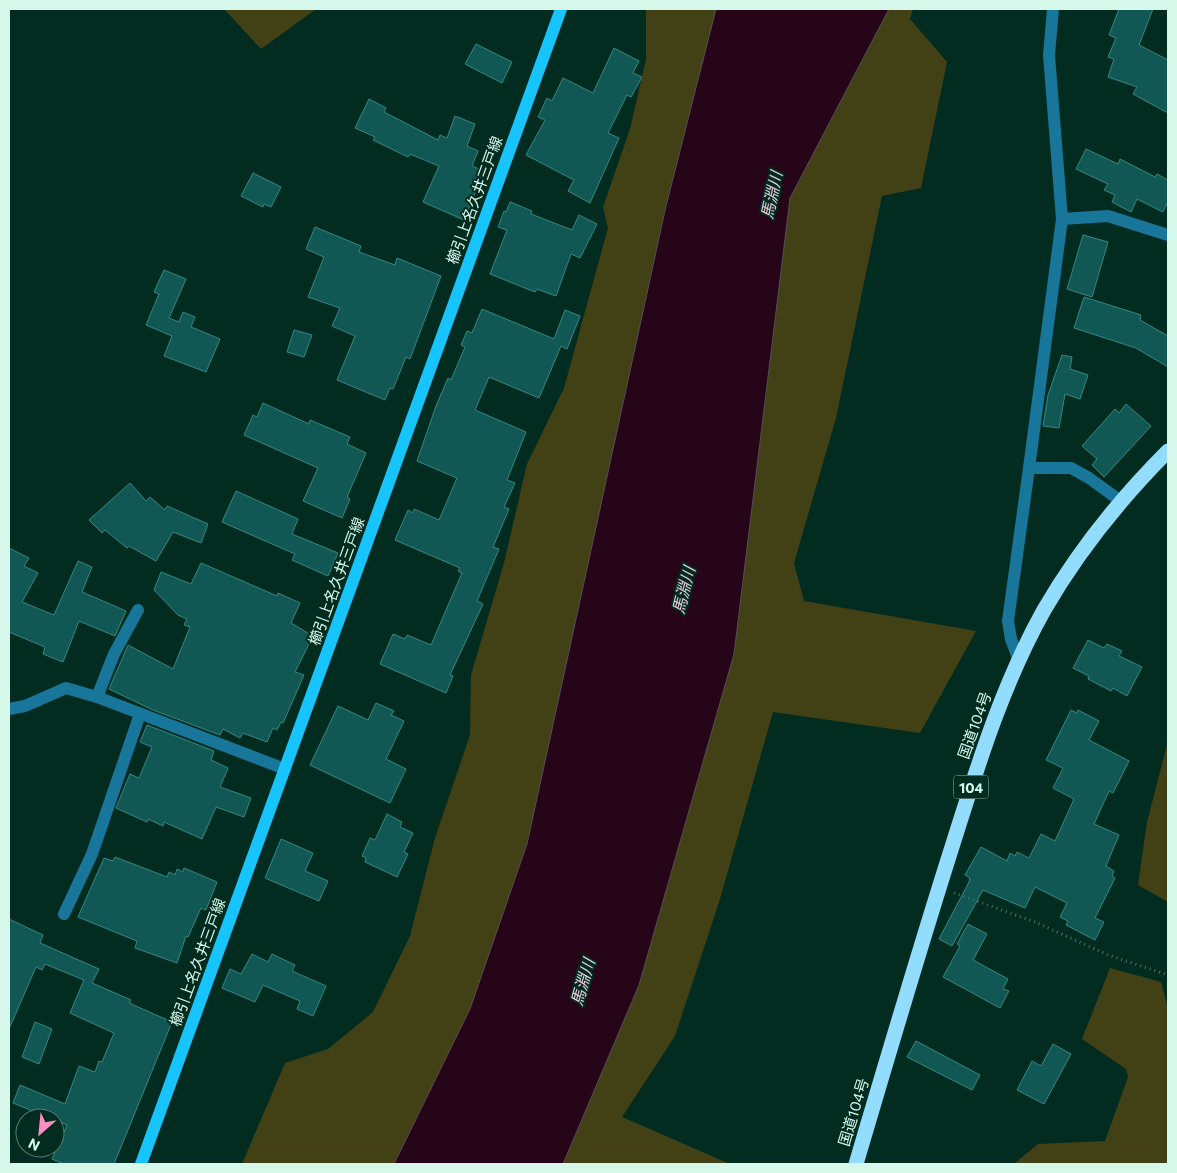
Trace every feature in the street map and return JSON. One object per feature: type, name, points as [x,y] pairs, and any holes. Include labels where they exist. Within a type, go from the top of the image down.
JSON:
[{"type":"highway","name":"国道104号","points":[[856,1164],[970,790],[1018,661],[1045,610],[1084,551],[1122,502],[1168,452]]},
{"type":"main road","name":"櫛引上名久井三戸線","points":[[141,1164],[561,9]]},
{"type":"street","points":[[1018,661],[1008,622],[1062,219],[1048,55],[1053,9]]},
{"type":"street","points":[[1062,219],[1108,216],[1168,235]]},
{"type":"street","points":[[1029,468],[1071,468],[1089,478],[1122,502]]},
{"type":"street","points":[[97,697],[114,654],[138,610]]},
{"type":"street","points":[[9,709],[24,706],[66,688],[97,697],[285,769]]},
{"type":"street","points":[[64,914],[92,854],[140,714]]},
{"type":"path","points":[[952,892],[1034,922],[1108,955],[1168,975]]},
{"type":"shaded area","points":[[224,9],[316,9],[261,49]]},
{"type":"shaded area","points":[[646,9],[716,9],[666,206],[527,844],[470,1009],[394,1164],[242,1164],[285,1063],[328,1049],[373,1012],[410,936],[435,838],[470,735],[471,675],[504,563],[527,464],[564,388],[608,228],[603,207],[630,129],[646,59]]},
{"type":"shaded area","points":[[889,9],[913,9],[910,19],[947,62],[921,188],[882,196],[836,418],[794,563],[804,601],[976,631],[920,733],[773,712],[720,899],[675,1036],[622,1117],[730,1164],[563,1164],[639,985],[734,654],[790,198]]},
{"type":"shaded area","points":[[1168,741],[1168,902],[1138,885],[1147,822]]},
{"type":"shaded area","points":[[1110,968],[1161,982],[1168,1009],[1168,1164],[1014,1164],[1038,1144],[1105,1141],[1128,1077],[1126,1069],[1082,1039]]},
{"type":"water","name":"馬淵川","points":[[716,9],[889,9],[790,198],[734,654],[639,985],[563,1164],[394,1164],[470,1009],[527,844],[666,206]]},
{"type":"building","points":[[1119,9],[1153,9],[1139,45],[1168,60],[1168,113],[1133,94],[1137,87],[1108,77],[1114,59],[1108,57],[1116,38],[1109,35]]},
{"type":"building","points":[[476,44],[512,62],[502,83],[465,64]]},
{"type":"building","points":[[614,48],[639,61],[633,73],[642,77],[631,97],[627,95],[608,133],[619,138],[590,203],[568,191],[574,180],[526,155],[545,120],[538,117],[547,98],[552,101],[563,78],[593,93]]},
{"type":"building","points":[[369,99],[386,108],[384,112],[438,140],[440,135],[447,138],[455,116],[475,124],[467,146],[478,151],[472,166],[484,171],[464,220],[423,202],[439,166],[410,154],[408,157],[373,140],[375,137],[355,128]]},
{"type":"building","points":[[1086,149],[1118,164],[1120,159],[1155,177],[1157,174],[1168,180],[1168,201],[1163,212],[1137,199],[1131,212],[1112,202],[1115,195],[1104,190],[1108,184],[1076,169]]},
{"type":"building","points":[[253,173],[281,187],[271,207],[264,204],[263,207],[241,196]]},
{"type":"building","points":[[510,202],[532,211],[531,214],[572,230],[579,215],[597,224],[580,258],[571,254],[556,296],[537,289],[535,292],[490,274],[507,230],[498,227],[504,211],[506,212]]},
{"type":"building","points":[[315,227],[361,246],[359,252],[395,265],[397,258],[441,276],[410,359],[406,357],[393,389],[390,388],[385,400],[337,380],[355,336],[332,326],[340,308],[308,297],[324,257],[306,249]]},
{"type":"building","points":[[1083,235],[1108,242],[1092,297],[1067,289]]},
{"type":"building","points":[[164,270],[186,279],[169,318],[179,322],[183,312],[195,317],[191,327],[220,339],[206,372],[164,356],[172,336],[146,325],[159,294],[154,292]]},
{"type":"building","points":[[1084,297],[1141,315],[1140,320],[1168,336],[1168,367],[1136,348],[1074,328]]},
{"type":"building","points":[[482,309],[554,339],[565,310],[580,316],[567,349],[561,346],[539,398],[489,377],[475,410],[526,432],[507,480],[515,483],[504,507],[509,509],[493,547],[499,549],[477,601],[483,604],[450,675],[453,676],[446,693],[380,664],[393,634],[405,639],[407,635],[431,645],[462,573],[458,571],[460,568],[395,540],[408,510],[413,513],[414,509],[439,520],[457,478],[417,461],[436,406],[448,378],[451,380],[465,347],[461,345],[467,331],[472,333]]},
{"type":"building","points":[[294,330],[312,335],[304,357],[287,352]]},
{"type":"building","points":[[1062,355],[1072,357],[1070,369],[1088,375],[1080,399],[1065,394],[1059,428],[1043,426],[1048,395]]},
{"type":"building","points":[[263,403],[309,424],[310,420],[350,437],[347,444],[366,453],[347,497],[350,499],[342,518],[303,501],[318,468],[244,435],[253,415],[257,417]]},
{"type":"building","points":[[1126,404],[1151,426],[1104,477],[1092,465],[1097,459],[1082,446],[1115,409],[1119,413]]},
{"type":"building","points":[[130,483],[146,501],[150,497],[165,510],[167,506],[208,524],[201,543],[173,532],[156,561],[129,546],[127,548],[105,530],[102,533],[89,520]]},
{"type":"building","points":[[236,491],[298,519],[292,534],[338,553],[328,576],[292,560],[295,554],[222,522]]},
{"type":"building","points":[[9,548],[29,558],[24,566],[38,573],[22,602],[54,615],[78,561],[92,567],[82,592],[126,611],[115,636],[79,621],[63,662],[43,654],[45,647],[9,632]]},
{"type":"building","points":[[201,563],[277,596],[278,593],[300,603],[291,623],[313,636],[295,672],[304,675],[283,723],[281,722],[277,730],[273,728],[267,742],[243,733],[240,738],[223,729],[220,735],[153,710],[109,689],[128,645],[173,669],[190,627],[184,625],[187,619],[178,615],[154,590],[161,572],[191,584]]},
{"type":"building","points":[[1088,640],[1104,648],[1107,644],[1122,651],[1119,656],[1142,667],[1127,696],[1113,688],[1111,691],[1088,679],[1089,676],[1073,668]]},
{"type":"building","points":[[376,703],[394,711],[391,715],[404,721],[386,759],[406,769],[390,803],[310,765],[338,706],[368,720]]},
{"type":"building","points":[[1071,710],[1077,713],[1078,710],[1099,721],[1089,740],[1129,761],[1113,793],[1109,791],[1094,824],[1119,835],[1106,866],[1114,871],[1112,876],[1115,878],[1095,918],[1104,922],[1095,940],[1066,925],[1068,921],[1060,917],[1067,903],[1035,887],[1025,908],[983,890],[952,946],[939,939],[969,882],[970,878],[965,875],[981,847],[1007,861],[1010,853],[1015,856],[1017,852],[1029,858],[1041,834],[1055,841],[1074,799],[1053,788],[1063,768],[1046,760]]},
{"type":"building","points":[[147,725],[214,751],[211,760],[228,768],[220,787],[251,798],[244,817],[216,807],[202,839],[164,822],[163,826],[148,819],[147,822],[116,808],[130,774],[139,778],[152,747],[140,742]]},
{"type":"building","points":[[387,814],[402,822],[400,827],[413,833],[404,852],[408,854],[397,877],[365,862],[366,858],[362,856],[370,838],[375,840]]},
{"type":"building","points":[[281,839],[313,853],[305,871],[328,881],[319,901],[265,878]]},
{"type":"building","points":[[115,857],[167,877],[169,872],[175,875],[177,869],[183,872],[184,868],[217,882],[206,910],[201,908],[188,937],[186,936],[177,963],[135,948],[137,941],[78,917],[104,858],[113,861]]},
{"type":"building","points":[[9,919],[43,935],[40,943],[99,969],[92,983],[131,1000],[129,1003],[172,1022],[114,1164],[64,1164],[52,1159],[65,1158],[65,1130],[67,1125],[65,1124],[65,1108],[25,1108],[13,1103],[20,1085],[65,1104],[79,1066],[95,1072],[99,1061],[102,1062],[114,1033],[70,1013],[84,980],[45,964],[42,970],[36,967],[9,1029]]},
{"type":"building","points":[[968,924],[987,934],[973,960],[1008,979],[1003,989],[1009,991],[1000,1008],[943,977],[960,946],[957,944]]},
{"type":"building","points":[[252,954],[268,962],[272,954],[295,965],[292,971],[326,986],[313,1016],[297,1009],[300,1001],[263,985],[255,1002],[222,988],[230,969],[241,974]]},
{"type":"building","points":[[35,1022],[52,1029],[39,1064],[22,1057]]},
{"type":"building","points":[[916,1041],[980,1075],[972,1090],[907,1057]]},
{"type":"building","points":[[1053,1044],[1071,1054],[1044,1104],[1017,1090],[1032,1061],[1041,1066]]}]
